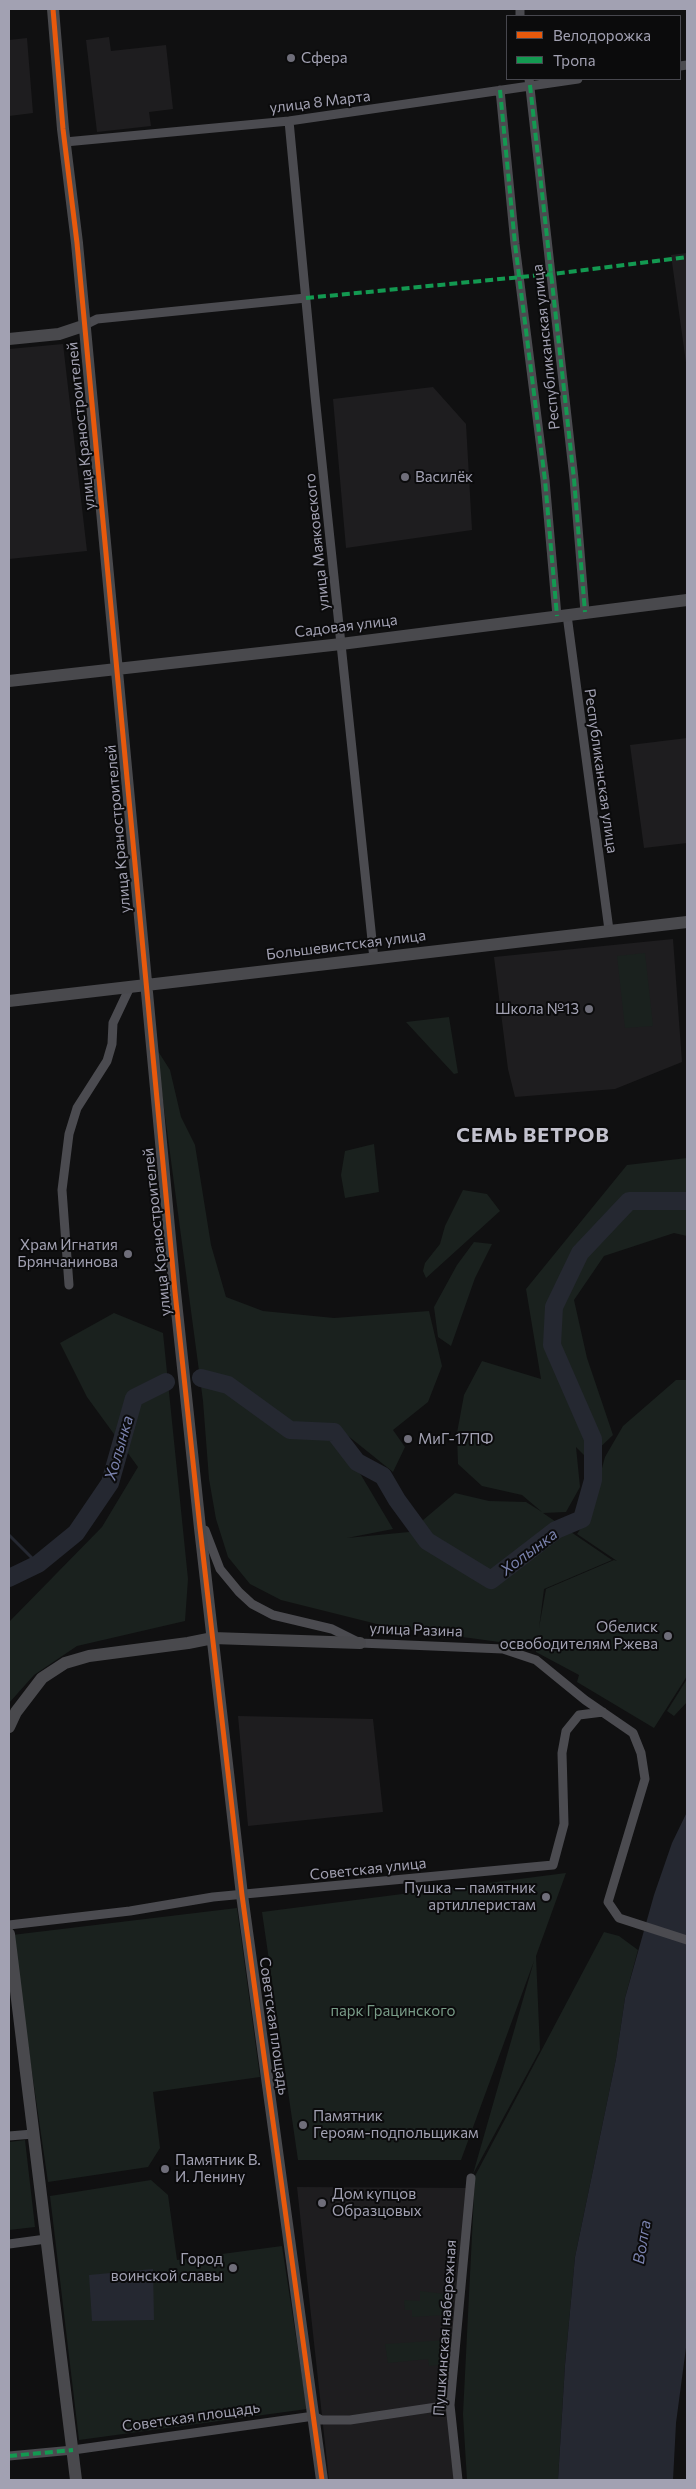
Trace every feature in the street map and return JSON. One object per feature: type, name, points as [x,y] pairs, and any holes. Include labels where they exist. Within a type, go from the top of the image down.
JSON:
[{"type":"street","name":"улица Краностроителей","points":[[53,13],[77,243],[83,326],[175,1292],[213,1638]]},
{"type":"street","name":"улица 8 Марта","points":[[65,142],[290,121],[500,90],[529,82],[562,80]]},
{"type":"street","name":"Республиканская улица","points":[[529,82],[574,479],[585,612]]},
{"type":"street","name":"Республиканская улица","points":[[500,90],[515,244],[562,615],[609,930]]},
{"type":"street","name":"улица Маяковского","points":[[290,121],[306,298],[374,959]]},
{"type":"street","points":[[9,339],[59,334],[97,319],[306,298]]},
{"type":"street","name":"Садовая улица","points":[[9,682],[341,644],[687,600]]},
{"type":"street","name":"Большевистская улица","points":[[9,1001],[687,922]]},
{"type":"street","points":[[68,1285],[62,1190],[69,1134],[77,1108],[107,1061],[112,1044],[112,1023],[130,987]]},
{"type":"street","points":[[198,1506],[209,1544],[220,1569],[246,1598],[273,1615],[332,1629],[360,1643]]},
{"type":"street","name":"улица Разина","points":[[9,1727],[28,1694],[42,1678],[65,1663],[89,1656],[213,1638],[504,1650],[536,1660],[633,1733],[642,1752],[645,1778],[608,1902],[619,1918],[687,1940]]},
{"type":"street","name":"Советская площадь","points":[[213,1638],[242,1895],[314,2416]]},
{"type":"street","name":"Советская улица","points":[[9,1925],[130,1911],[242,1895],[553,1865],[564,1824],[562,1753],[566,1731],[579,1716],[603,1712]]},
{"type":"street","points":[[9,1934],[76,2480]]},
{"type":"street","points":[[9,2136],[34,2134]]},
{"type":"street","name":"Пушкинская набережная","points":[[458,2480],[450,2405],[471,2178]]},
{"type":"street","points":[[9,2244],[46,2238]]},
{"type":"street","name":"Советская площадь","points":[[9,2456],[73,2450],[314,2416],[321,2420],[350,2420],[450,2405]]},
{"type":"street","points":[[314,2416],[322,2480]]},
{"type":"shaded area","points":[[109,37],[111,51],[166,45],[173,109],[149,112],[151,126],[97,132],[86,40]]},
{"type":"shaded area","points":[[27,38],[33,113],[9,116],[9,40]]},
{"type":"shaded area","points":[[687,253],[687,370],[671,255]]},
{"type":"shaded area","points":[[63,344],[87,551],[9,559],[9,349]]},
{"type":"shaded area","name":"Василёк","points":[[433,387],[466,424],[472,530],[346,548],[333,399]]},
{"type":"shaded area","points":[[687,738],[687,843],[644,848],[630,745]]},
{"type":"shaded area","name":"Школа №13","points":[[673,939],[682,1062],[615,1089],[515,1097],[508,1069],[494,957]]},
{"type":"shaded area","points":[[238,1716],[373,1719],[383,1812],[248,1826]]},
{"type":"shaded area","points":[[297,2187],[474,2188],[450,2404],[457,2480],[329,2480]]},
{"type":"green space","points":[[645,953],[653,1026],[625,1028],[617,956]]},
{"type":"green space","points":[[449,1017],[458,1073],[454,1074],[406,1022]]},
{"type":"green space","points":[[156,1048],[170,1070],[181,1117],[195,1145],[211,1245],[226,1297],[263,1311],[334,1318],[429,1311],[442,1366],[428,1402],[393,1430],[405,1447],[393,1472],[347,1435],[307,1424],[283,1432],[330,1437],[361,1475],[393,1529],[347,1538],[409,1532],[455,1493],[489,1501],[526,1502],[542,1512],[522,1495],[482,1486],[458,1464],[457,1433],[464,1395],[482,1361],[541,1379],[526,1289],[627,1165],[687,1158],[687,1236],[674,1233],[604,1256],[574,1300],[587,1358],[613,1435],[588,1459],[576,1447],[580,1487],[566,1512],[543,1513],[612,1560],[544,1589],[539,1628],[546,1589],[614,1560],[617,1561],[577,1534],[589,1516],[605,1457],[623,1426],[676,1380],[687,1380],[687,1676],[654,1728],[577,1682],[579,1675],[536,1652],[536,1647],[389,1627],[281,1600],[250,1584],[228,1557],[216,1519],[209,1479],[203,1401]]},
{"type":"green space","points":[[374,1144],[379,1192],[345,1198],[341,1175],[345,1151]]},
{"type":"green space","points":[[463,1190],[487,1194],[500,1211],[426,1278],[423,1271],[425,1263],[440,1244],[445,1226]]},
{"type":"green space","points":[[474,1242],[492,1244],[475,1278],[451,1346],[438,1337],[434,1307],[457,1265]]},
{"type":"green space","points":[[114,1313],[163,1333],[188,1579],[185,1621],[77,1646],[34,1675],[9,1703],[9,1622],[102,1527],[138,1467],[87,1397],[60,1343]]},
{"type":"green space","points":[[687,1679],[687,1702],[674,1716],[667,1711]]},
{"type":"green space","name":"парк Грацинского","points":[[566,1873],[536,1956],[540,2050],[473,2174],[534,1961],[461,2160],[298,2160],[262,1912]]},
{"type":"green space","points":[[237,1908],[260,2077],[153,2092],[160,2148],[148,2167],[48,2182],[12,1935]]},
{"type":"green space","points":[[604,1932],[619,1936],[638,1950],[625,1998],[616,2059],[575,2257],[565,2365],[558,2480],[467,2480],[463,2414],[475,2176]]},
{"type":"green space","points":[[25,2140],[35,2227],[9,2230],[9,2142]]},
{"type":"green space","points":[[151,2180],[168,2195],[177,2260],[282,2246],[307,2409],[79,2440],[50,2196]]},
{"type":"green space","points":[[420,2291],[445,2294],[446,2315],[412,2317],[412,2310],[405,2310],[404,2300],[420,2301]]},
{"type":"green space","points":[[445,2340],[442,2365],[429,2366],[428,2359],[388,2363],[385,2344]]},
{"type":"water","name":"Волга","points":[[687,1812],[687,2340],[676,2423],[673,2480],[558,2480],[565,2365],[575,2257],[616,2059],[625,1998],[654,1895],[672,1843]]},
{"type":"water","points":[[153,2269],[154,2320],[92,2321],[89,2275]]},
{"type":"waterway","name":"Холынка","points":[[201,1378],[228,1385],[290,1430],[334,1432],[357,1462],[383,1476],[397,1500],[427,1541],[491,1580],[556,1530],[582,1519],[593,1480],[593,1439],[552,1345],[554,1307],[580,1253],[629,1201],[687,1201]]},
{"type":"waterway","name":"Холынка","points":[[9,1578],[38,1564],[76,1533],[110,1483],[134,1398],[166,1382]]},
{"type":"waterway","points":[[9,1535],[38,1564]]},
{"type":"marked path","points":[[530,85],[574,479],[585,612]]},
{"type":"marked path","points":[[500,90],[515,244],[545,480],[557,616]]},
{"type":"marked path","points":[[306,298],[552,274],[687,257]]},
{"type":"marked path","points":[[9,2456],[73,2450]]},
{"type":"cycle path","points":[[53,9],[63,129],[77,243],[175,1292],[200,1528],[242,1895],[322,2480]]},
{"type":"place","name":"Сфера","points":[[291,58]]},
{"type":"place","name":"Василёк","points":[[405,477]]},
{"type":"place","name":"Школа №13","points":[[589,1009]]},
{"type":"place","name":"Храм Игнатия Брянчанинова","points":[[128,1254]]},
{"type":"place","name":"МиГ-17ПФ","points":[[408,1439]]},
{"type":"place","name":"Обелиск освободителям Ржева","points":[[668,1636]]},
{"type":"place","name":"Пушка — памятник артиллеристам","points":[[546,1897]]},
{"type":"place","name":"Памятник Героям-подпольщикам","points":[[303,2125]]},
{"type":"place","name":"Памятник В. И. Ленину","points":[[165,2169]]},
{"type":"place","name":"Дом купцов Образцовых","points":[[322,2203]]},
{"type":"place","name":"Город воинской славы","points":[[233,2268]]},
{"type":"district","name":"СЕМЬ ВЕТРОВ","points":[[533,1135]]}]
